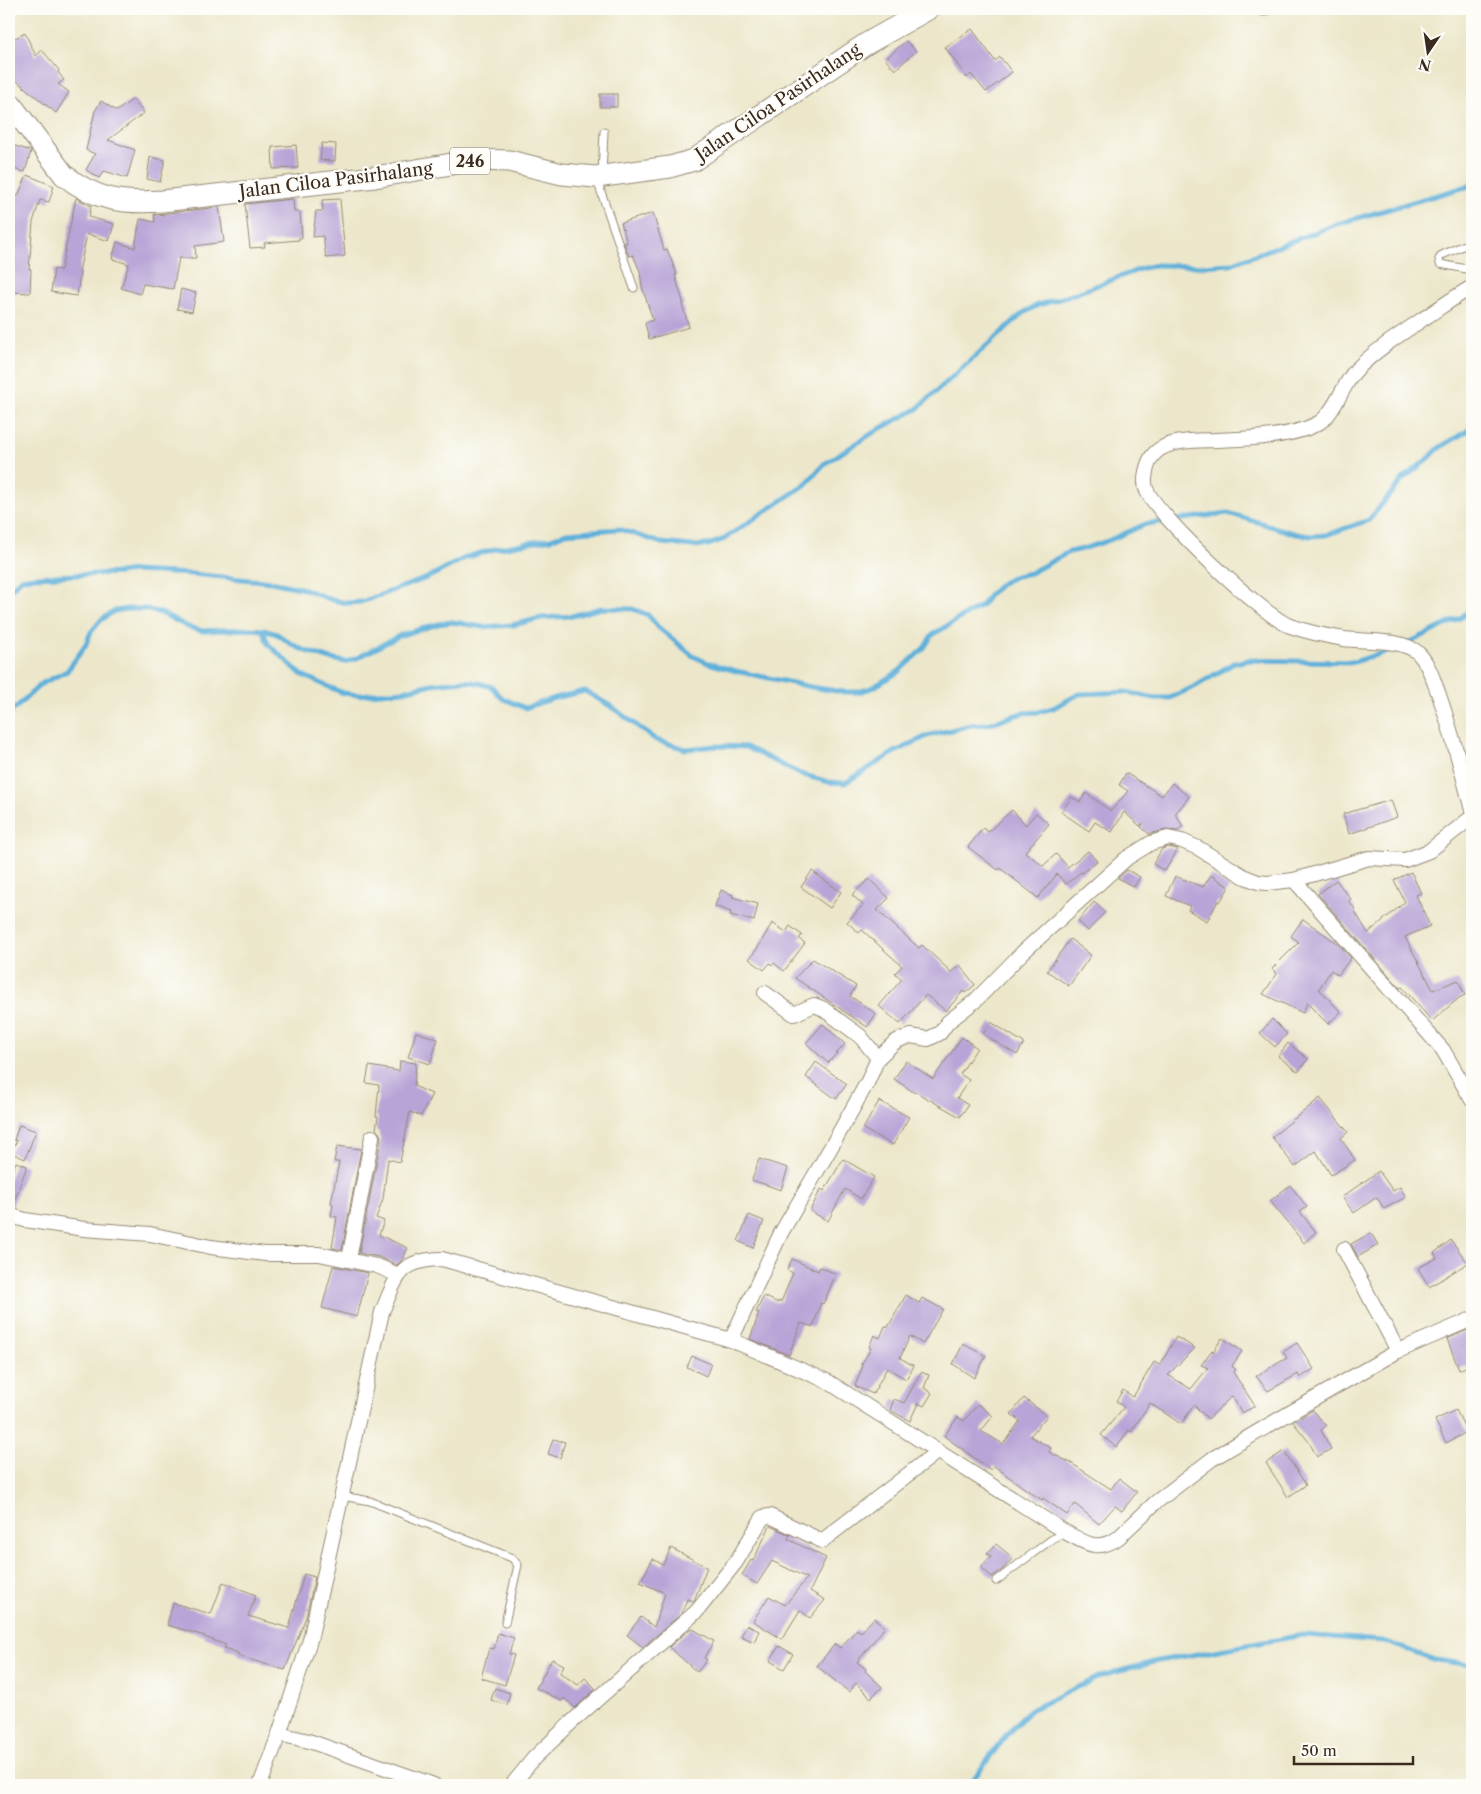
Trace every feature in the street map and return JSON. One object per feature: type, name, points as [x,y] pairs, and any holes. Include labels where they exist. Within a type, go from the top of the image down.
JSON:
[{"type":"main road","name":"Jalan Ciloa Pasirhalang","points":[[10,109],[64,175],[76,184],[102,197],[125,201],[162,201],[375,178],[475,160],[508,161],[562,174],[599,177],[670,166],[694,160],[866,44],[928,9]]},
{"type":"street","points":[[1472,287],[1382,347],[1355,371],[1341,390],[1327,417],[1318,424],[1291,433],[1262,438],[1187,441],[1173,444],[1155,453],[1145,472],[1146,489],[1160,510],[1210,561],[1270,615],[1287,624],[1308,631],[1343,639],[1402,645],[1412,648],[1422,657],[1434,683],[1450,728],[1472,810]]},
{"type":"street","points":[[731,1340],[781,1233],[868,1081],[878,1058],[895,1042],[901,1039],[911,1036],[928,1039],[940,1033],[948,1022],[975,1001],[1022,953],[1126,858],[1151,843],[1168,838],[1182,841],[1198,848],[1223,864],[1258,882],[1267,884],[1294,880],[1369,858],[1405,860],[1429,851],[1472,817]]},
{"type":"street","points":[[1294,880],[1443,1050],[1472,1100]]},
{"type":"street","points":[[766,993],[794,1014],[814,1005],[822,1008],[860,1036],[878,1058]]},
{"type":"street","points":[[349,1259],[372,1137]]},
{"type":"street","points":[[9,1215],[25,1220],[84,1229],[150,1234],[211,1247],[265,1254],[319,1254],[377,1266],[398,1276]]},
{"type":"street","points":[[1344,1249],[1398,1351]]},
{"type":"street","points":[[260,1785],[310,1640],[382,1312],[398,1276],[414,1263],[423,1260],[442,1259],[731,1340],[827,1381],[1065,1532],[1096,1546],[1111,1543],[1155,1503],[1212,1459],[1398,1351],[1472,1320]]},
{"type":"street","points":[[512,1785],[534,1758],[575,1719],[697,1611],[736,1562],[764,1517],[770,1516],[819,1540],[825,1540],[937,1452]]},
{"type":"street","points":[[279,1734],[309,1741],[434,1785]]},
{"type":"lane","points":[[604,132],[599,177],[634,288]]},
{"type":"lane","points":[[1472,242],[1442,255],[1439,259],[1440,264],[1472,270]]},
{"type":"lane","points":[[342,1496],[370,1501],[516,1561],[518,1565],[505,1624]]},
{"type":"lane","points":[[996,1581],[1052,1539],[1065,1532]]},
{"type":"building","points":[[972,29],[995,61],[1000,57],[1012,72],[986,92],[971,74],[967,78],[945,47]]},
{"type":"building","points":[[25,33],[36,56],[42,50],[59,70],[58,72],[64,80],[58,84],[69,92],[56,113],[19,83],[9,72],[9,41]]},
{"type":"building","points":[[906,41],[916,51],[895,70],[885,59]]},
{"type":"building","points":[[600,94],[617,94],[617,107],[600,107]]},
{"type":"building","points":[[133,99],[144,113],[108,140],[135,150],[127,178],[104,171],[99,178],[86,170],[95,154],[86,150],[95,111],[101,101],[117,111]]},
{"type":"building","points":[[322,143],[336,144],[335,161],[320,160]]},
{"type":"building","points":[[9,144],[31,151],[25,172],[9,168]]},
{"type":"building","points":[[296,145],[298,168],[273,169],[272,147]]},
{"type":"building","points":[[150,157],[165,160],[160,182],[147,179]]},
{"type":"building","points":[[27,175],[54,186],[49,202],[40,200],[33,222],[29,269],[31,269],[30,293],[9,292],[9,219],[16,196],[18,196]]},
{"type":"building","points":[[76,198],[91,206],[89,217],[114,224],[109,241],[87,234],[79,272],[77,296],[51,292],[54,269],[61,270]]},
{"type":"building","points":[[293,199],[294,212],[300,212],[302,238],[299,238],[299,240],[264,243],[265,247],[250,248],[245,204]]},
{"type":"building","points":[[340,199],[345,256],[326,258],[323,236],[313,237],[316,211],[323,211],[322,200]]},
{"type":"building","points":[[219,207],[224,242],[195,246],[196,258],[179,258],[173,289],[143,284],[140,294],[121,288],[129,264],[112,259],[117,242],[135,248],[140,219],[155,222],[154,214],[164,216],[160,214]]},
{"type":"building","points":[[653,213],[664,250],[667,249],[677,275],[675,275],[689,327],[649,339],[645,323],[653,320],[642,287],[640,271],[633,255],[629,256],[624,243],[627,243],[621,223]]},
{"type":"building","points":[[181,289],[196,293],[192,312],[177,309]]},
{"type":"building","points":[[1126,773],[1162,796],[1172,783],[1189,797],[1175,814],[1183,826],[1177,831],[1166,830],[1149,834],[1141,827],[1143,823],[1140,826],[1124,812],[1112,832],[1095,822],[1089,831],[1061,812],[1072,797],[1080,802],[1086,793],[1111,811],[1128,791],[1119,785]]},
{"type":"building","points":[[1391,800],[1397,817],[1349,834],[1343,814]]},
{"type":"building","points":[[1012,810],[1026,825],[1036,813],[1049,824],[1025,852],[1043,866],[1056,854],[1068,867],[1088,851],[1097,861],[1066,884],[1057,874],[1038,898],[1000,868],[998,870],[968,847],[983,828],[988,832]]},
{"type":"building","points":[[1168,847],[1178,849],[1165,871],[1153,864],[1162,849]]},
{"type":"building","points":[[1127,870],[1140,877],[1134,887],[1118,878]]},
{"type":"building","points":[[812,871],[841,892],[830,908],[801,887]]},
{"type":"building","points":[[1411,872],[1421,893],[1416,895],[1430,926],[1405,937],[1433,990],[1458,980],[1465,995],[1432,1021],[1402,987],[1400,988],[1318,894],[1336,880],[1351,899],[1349,901],[1368,933],[1405,902],[1394,880]]},
{"type":"building","points":[[1211,875],[1229,887],[1220,902],[1218,901],[1207,921],[1188,910],[1190,906],[1166,896],[1175,876],[1203,887]]},
{"type":"building","points":[[869,879],[889,898],[877,910],[919,948],[922,945],[951,972],[960,965],[975,985],[965,993],[963,991],[946,1011],[926,995],[900,1024],[879,1006],[902,979],[895,973],[902,966],[862,930],[859,933],[847,922],[863,905],[852,895]]},
{"type":"building","points":[[721,890],[733,895],[732,897],[758,904],[754,921],[730,915],[731,912],[715,906]]},
{"type":"building","points":[[1094,902],[1105,912],[1088,931],[1078,921]]},
{"type":"building","points":[[1303,919],[1337,943],[1351,958],[1338,975],[1331,970],[1319,989],[1341,1012],[1328,1024],[1307,1003],[1303,1013],[1263,994],[1277,974],[1272,969],[1299,942],[1291,936]]},
{"type":"building","points":[[772,923],[786,932],[790,926],[802,935],[799,939],[805,943],[784,971],[774,963],[772,965],[770,963],[764,970],[749,959]]},
{"type":"building","points":[[1070,939],[1091,955],[1069,986],[1047,971]]},
{"type":"building","points":[[813,959],[856,986],[850,996],[876,1014],[867,1027],[795,978]]},
{"type":"building","points":[[1272,1019],[1287,1034],[1275,1047],[1260,1033]]},
{"type":"building","points":[[991,1022],[1024,1043],[1017,1055],[983,1034]]},
{"type":"building","points":[[823,1024],[845,1044],[828,1063],[806,1043]]},
{"type":"building","points":[[416,1032],[438,1039],[430,1064],[408,1057]]},
{"type":"building","points":[[962,1037],[977,1048],[960,1074],[969,1080],[957,1098],[968,1105],[960,1117],[915,1093],[894,1079],[906,1061],[933,1079]]},
{"type":"building","points":[[1288,1043],[1308,1059],[1298,1072],[1278,1056]]},
{"type":"building","points":[[400,1061],[416,1063],[414,1086],[432,1094],[421,1116],[410,1112],[400,1162],[388,1159],[383,1199],[376,1218],[384,1221],[379,1235],[408,1248],[397,1265],[379,1257],[359,1253],[381,1139],[376,1129],[379,1085],[366,1083],[369,1066],[399,1071]]},
{"type":"building","points":[[816,1062],[847,1084],[836,1099],[806,1077]]},
{"type":"building","points":[[1320,1098],[1348,1132],[1341,1138],[1355,1160],[1331,1175],[1316,1151],[1295,1167],[1272,1137]]},
{"type":"building","points":[[879,1101],[909,1117],[893,1145],[863,1129]]},
{"type":"building","points":[[19,1125],[36,1131],[25,1159],[10,1152],[17,1141],[14,1140]]},
{"type":"building","points":[[337,1146],[361,1149],[342,1250],[332,1248],[337,1217],[331,1216],[333,1204],[331,1203],[339,1162],[334,1162]]},
{"type":"building","points":[[759,1159],[788,1168],[781,1190],[752,1180]]},
{"type":"building","points":[[843,1159],[874,1177],[861,1199],[845,1189],[828,1221],[810,1211],[821,1189],[824,1191]]},
{"type":"building","points":[[16,1162],[27,1166],[12,1207],[9,1206],[9,1180]]},
{"type":"building","points":[[1379,1171],[1393,1191],[1400,1187],[1406,1197],[1384,1209],[1377,1197],[1354,1213],[1342,1197]]},
{"type":"building","points":[[1290,1185],[1307,1207],[1300,1212],[1316,1232],[1304,1243],[1270,1201]]},
{"type":"building","points":[[749,1215],[764,1221],[753,1248],[738,1241]]},
{"type":"building","points":[[1371,1233],[1378,1245],[1358,1257],[1351,1244]]},
{"type":"building","points":[[1451,1240],[1468,1263],[1429,1287],[1418,1268],[1437,1258],[1434,1253]]},
{"type":"building","points":[[792,1259],[818,1271],[820,1267],[836,1274],[823,1304],[821,1303],[813,1327],[801,1323],[789,1355],[750,1339],[759,1313],[756,1312],[764,1296],[778,1303],[778,1301],[781,1302],[793,1273],[787,1270]]},
{"type":"building","points":[[333,1266],[368,1273],[357,1317],[322,1308]]},
{"type":"building","points":[[906,1295],[919,1303],[922,1298],[943,1309],[923,1344],[910,1336],[900,1358],[914,1366],[906,1379],[887,1368],[873,1394],[855,1386],[863,1366],[861,1365],[871,1348],[869,1347],[874,1335],[880,1338],[885,1326],[888,1327]]},
{"type":"building","points":[[1472,1328],[1472,1364],[1459,1370],[1447,1339]]},
{"type":"building","points":[[1176,1337],[1195,1348],[1168,1375],[1191,1389],[1208,1368],[1201,1365],[1222,1338],[1242,1351],[1232,1366],[1236,1370],[1233,1372],[1255,1406],[1242,1413],[1232,1396],[1208,1419],[1194,1405],[1181,1424],[1150,1403],[1131,1432],[1129,1430],[1116,1447],[1101,1435],[1124,1407],[1116,1401],[1123,1390],[1133,1397],[1154,1362],[1160,1365]]},
{"type":"building","points":[[1297,1343],[1314,1369],[1300,1378],[1298,1374],[1268,1391],[1256,1376],[1287,1358],[1283,1352]]},
{"type":"building","points":[[963,1344],[986,1356],[974,1378],[953,1364]]},
{"type":"building","points":[[692,1356],[711,1364],[706,1376],[687,1367]]},
{"type":"building","points":[[921,1372],[929,1375],[924,1388],[932,1393],[924,1406],[918,1403],[910,1421],[890,1410],[894,1399],[904,1403]]},
{"type":"building","points":[[1024,1398],[1047,1416],[1030,1436],[1051,1448],[1049,1452],[1071,1463],[1111,1489],[1119,1478],[1137,1492],[1122,1511],[1115,1506],[1099,1524],[1075,1504],[1067,1515],[1043,1498],[1042,1500],[1027,1490],[994,1466],[991,1470],[944,1436],[958,1417],[964,1421],[978,1404],[993,1416],[981,1431],[1003,1444],[1020,1421],[1011,1414]]},
{"type":"building","points":[[1313,1410],[1326,1426],[1321,1430],[1331,1449],[1317,1457],[1309,1442],[1293,1422]]},
{"type":"building","points":[[1456,1410],[1467,1432],[1446,1443],[1435,1420]]},
{"type":"building","points":[[553,1439],[565,1442],[560,1458],[548,1454]]},
{"type":"building","points":[[1284,1451],[1306,1485],[1288,1497],[1266,1463]]},
{"type":"building","points":[[770,1526],[790,1535],[788,1539],[826,1558],[810,1591],[825,1600],[810,1618],[800,1610],[782,1639],[753,1621],[769,1596],[785,1605],[807,1578],[772,1561],[757,1584],[742,1575],[751,1560],[753,1561]]},
{"type":"building","points":[[996,1544],[1013,1558],[992,1577],[981,1567],[991,1556],[987,1554]]},
{"type":"building","points":[[671,1548],[707,1567],[694,1601],[687,1599],[682,1613],[643,1647],[627,1635],[641,1617],[654,1627],[665,1593],[640,1582],[653,1559],[663,1565]]},
{"type":"building","points":[[304,1574],[315,1577],[306,1617],[285,1670],[238,1656],[238,1653],[224,1648],[226,1645],[205,1636],[167,1625],[173,1603],[211,1614],[223,1582],[256,1595],[248,1616],[289,1628]]},
{"type":"building","points":[[874,1618],[885,1627],[857,1662],[882,1687],[871,1698],[856,1683],[849,1692],[817,1666],[835,1644],[840,1648],[857,1629],[861,1632]]},
{"type":"building","points":[[747,1625],[759,1631],[754,1642],[741,1636]]},
{"type":"building","points":[[691,1628],[714,1641],[704,1658],[707,1660],[697,1672],[669,1647]]},
{"type":"building","points":[[498,1633],[514,1638],[509,1654],[514,1655],[505,1685],[481,1678],[489,1648],[494,1649]]},
{"type":"building","points":[[779,1646],[793,1654],[784,1669],[770,1661]]},
{"type":"building","points":[[552,1659],[564,1665],[560,1673],[578,1685],[585,1678],[596,1689],[575,1708],[564,1698],[562,1701],[536,1688]]},
{"type":"building","points":[[495,1688],[510,1693],[507,1705],[491,1700]]},
{"type":"waterway","points":[[9,591],[21,579],[134,571],[192,574],[271,582],[304,589],[332,600],[347,603],[361,602],[427,578],[467,557],[495,549],[551,539],[566,533],[619,529],[661,543],[692,546],[708,545],[722,540],[805,485],[824,464],[879,429],[917,409],[1014,321],[1038,305],[1069,296],[1143,268],[1157,265],[1202,266],[1231,264],[1337,224],[1472,185]]},
{"type":"waterway","points":[[9,714],[41,684],[67,671],[85,646],[91,632],[101,620],[114,611],[129,609],[145,609],[161,613],[188,627],[202,631],[264,630],[277,634],[303,650],[346,662],[401,635],[438,624],[452,622],[484,627],[513,625],[541,618],[572,616],[601,608],[633,609],[648,615],[658,627],[693,656],[708,663],[811,687],[843,692],[858,692],[872,688],[898,672],[924,648],[932,635],[982,605],[1002,583],[1016,576],[1030,573],[1069,552],[1110,540],[1146,524],[1228,513],[1296,534],[1326,535],[1369,520],[1403,479],[1439,448],[1472,428]]},
{"type":"waterway","points":[[1406,644],[1460,618],[1472,609]]},
{"type":"waterway","points":[[263,630],[268,644],[302,675],[343,693],[358,695],[403,691],[432,684],[463,681],[492,687],[502,698],[525,708],[585,691],[612,707],[656,740],[686,749],[716,746],[746,747],[800,774],[829,782],[845,783],[893,753],[927,736],[971,725],[987,724],[1023,713],[1039,712],[1053,708],[1079,694],[1125,692],[1155,698],[1170,698],[1196,686],[1234,663],[1249,660],[1354,662],[1398,648]]},
{"type":"waterway","points":[[969,1785],[1007,1734],[1030,1710],[1101,1676],[1158,1661],[1303,1635],[1383,1641],[1436,1660],[1472,1665]]}]
